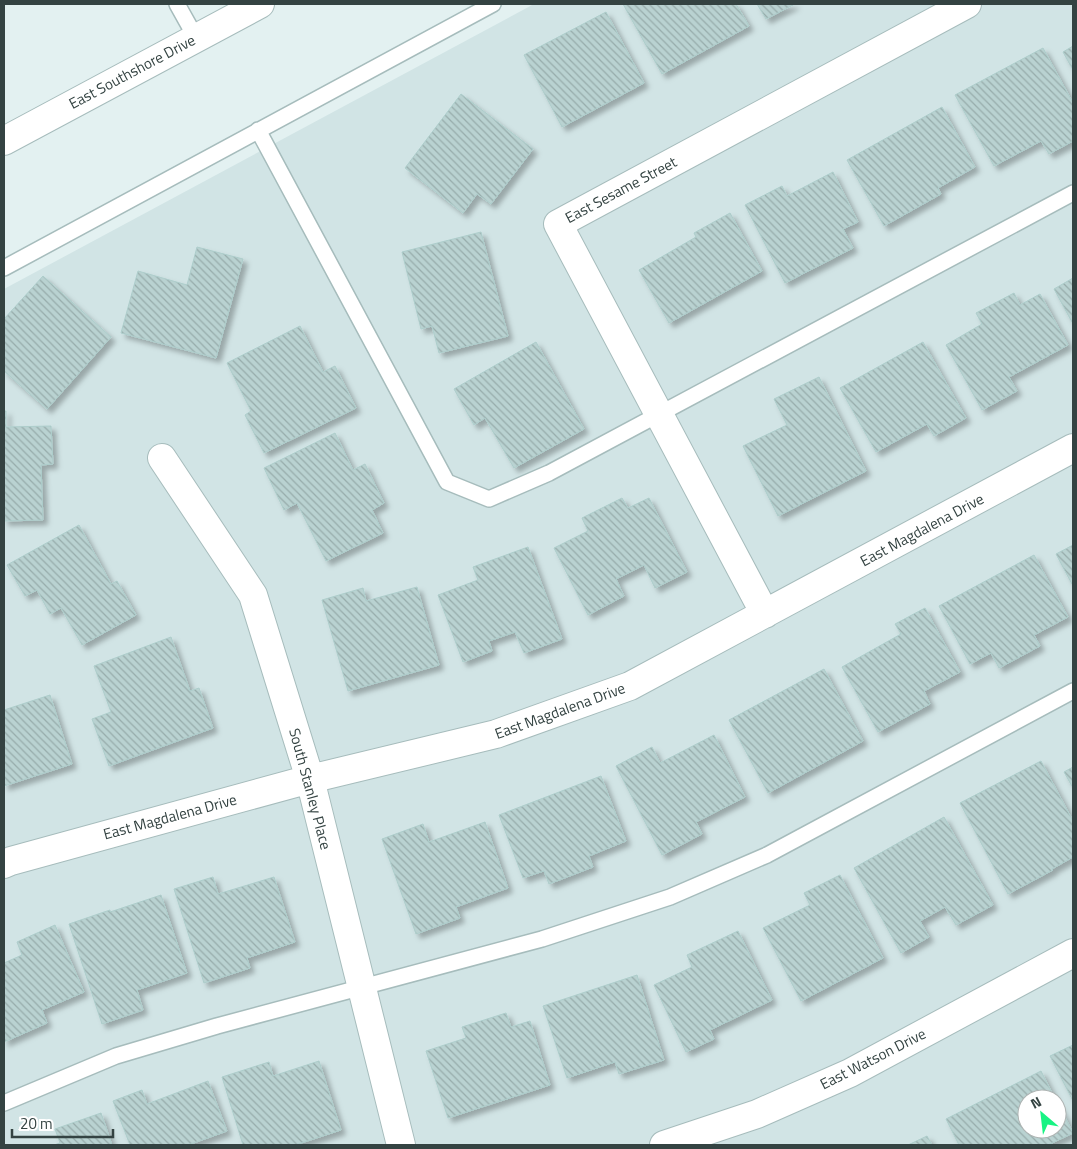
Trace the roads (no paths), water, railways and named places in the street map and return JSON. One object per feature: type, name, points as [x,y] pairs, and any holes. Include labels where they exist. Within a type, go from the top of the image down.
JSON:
[{"type":"street","name":"East Southshore Drive","points":[[4,141],[260,4]]},
{"type":"street","name":"East Sesame Street","points":[[765,614],[558,224],[967,4]]},
{"type":"street","name":"East Magdalena Drive","points":[[4,864],[310,779],[496,734],[630,686],[1073,448]]},
{"type":"street","name":"South Stanley Place","points":[[162,458],[253,595],[310,779],[401,1145]]},
{"type":"street","name":"East Watson Drive","points":[[664,1145],[757,1114],[850,1073],[1073,953]]},
{"type":"lane","points":[[177,4],[196,38]]},
{"type":"lane","points":[[4,268],[493,4]]},
{"type":"lane","points":[[258,130],[447,482],[489,499],[549,473],[1073,193]]},
{"type":"lane","points":[[4,1103],[116,1056],[217,1026],[542,939],[670,897],[766,855],[1073,691]]}]
